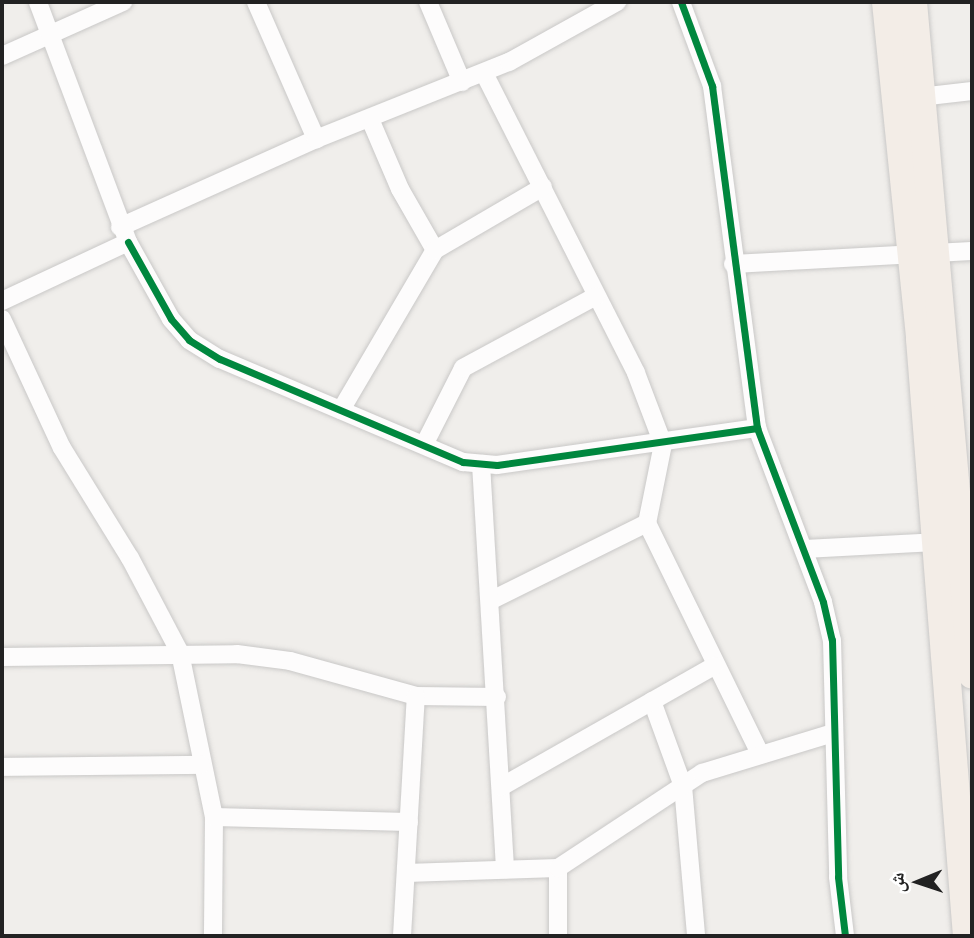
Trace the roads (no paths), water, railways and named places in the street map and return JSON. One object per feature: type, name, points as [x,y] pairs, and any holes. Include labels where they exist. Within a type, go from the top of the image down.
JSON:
[{"type":"main road","points":[[886,2],[922,251],[963,447],[972,674]]},
{"type":"main road","points":[[913,2],[920,97],[922,251],[936,542],[967,936]]},
{"type":"street","points":[[38,2],[52,32],[124,234],[171,319],[189,340],[220,359],[463,462],[481,464],[663,444],[757,428]]},
{"type":"street","points":[[2,56],[123,2]]},
{"type":"street","points":[[256,2],[316,139]]},
{"type":"street","points":[[428,2],[462,82]]},
{"type":"street","points":[[2,301],[124,234],[316,139],[484,73],[617,2]]},
{"type":"street","points":[[681,2],[712,86],[733,264],[757,428],[804,550],[832,640],[833,733],[845,936]]},
{"type":"street","points":[[484,73],[636,373],[663,444],[647,523],[714,666],[760,754]]},
{"type":"street","points":[[920,97],[972,91]]},
{"type":"street","points":[[370,119],[400,189],[435,250]]},
{"type":"street","points":[[341,410],[435,250],[543,187]]},
{"type":"street","points":[[733,264],[922,251],[972,251]]},
{"type":"street","points":[[424,445],[463,368],[596,296]]},
{"type":"street","points":[[2,319],[9,358],[130,558],[180,653],[201,765],[214,817],[213,936]]},
{"type":"street","points":[[481,464],[505,869]]},
{"type":"street","points":[[490,600],[647,523]]},
{"type":"street","points":[[804,550],[936,542]]},
{"type":"street","points":[[4,652],[237,654],[290,662],[416,696],[496,697]]},
{"type":"street","points":[[501,787],[714,666]]},
{"type":"street","points":[[402,936],[416,696]]},
{"type":"street","points":[[652,701],[683,786],[696,936]]},
{"type":"street","points":[[407,873],[558,868],[702,773],[833,733]]},
{"type":"street","points":[[2,766],[201,765]]},
{"type":"street","points":[[214,817],[409,822]]},
{"type":"street","points":[[558,868],[558,936]]}]
